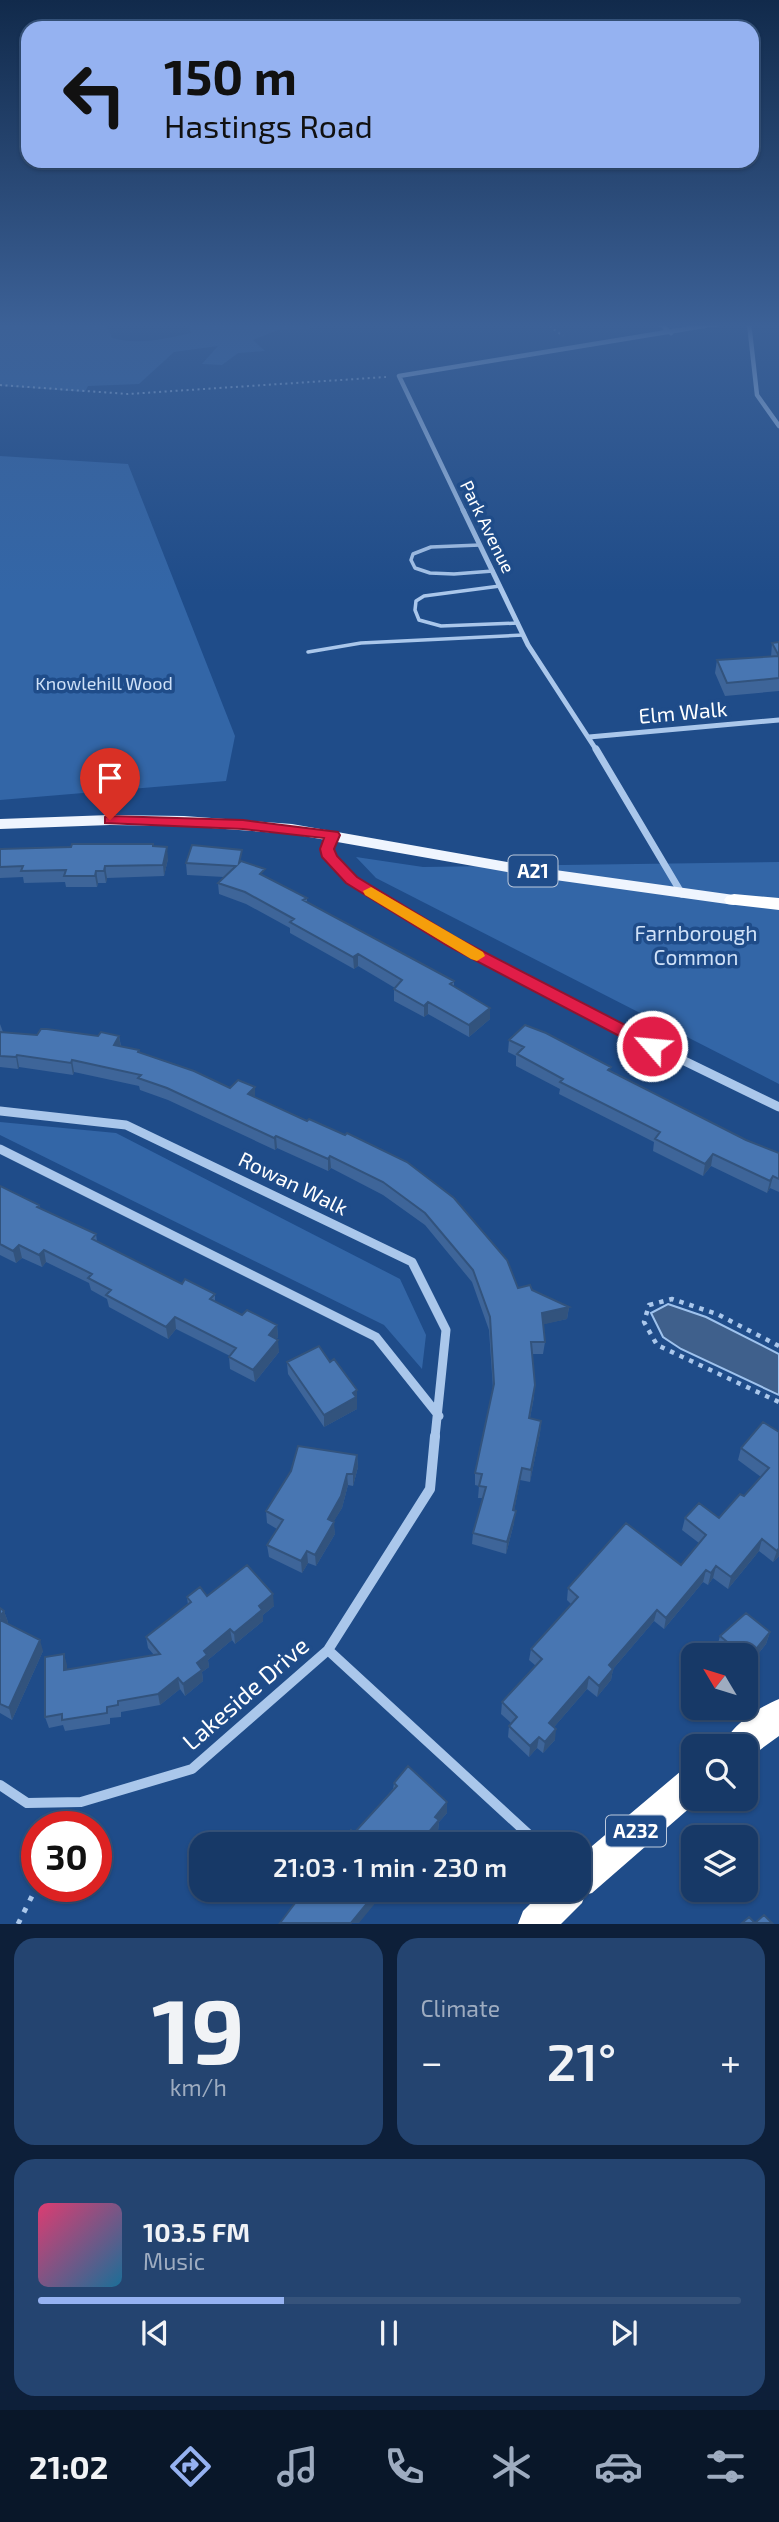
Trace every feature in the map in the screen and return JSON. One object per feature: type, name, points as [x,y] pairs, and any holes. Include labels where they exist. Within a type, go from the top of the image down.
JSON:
[{"type":"highway","name":"A21","points":[[734,900],[779,904]]},
{"type":"highway","points":[[754,1734],[779,1715]]},
{"type":"highway","name":"A232","points":[[591,1870],[681,1793]]},
{"type":"highway","points":[[536,1923],[557,1902]]},
{"type":"main road","name":"A21","points":[[0,824],[110,820],[255,825],[333,835],[541,873],[734,900]]},
{"type":"street","name":"Park Avenue","points":[[417,413],[523,635],[589,737],[683,894]]},
{"type":"street","name":"Elm Walk","points":[[589,737],[779,720]]},
{"type":"street","points":[[333,835],[327,849],[330,857],[352,880],[451,942],[530,985],[779,1107]]},
{"type":"street","name":"Rowan Walk","points":[[0,1111],[126,1125],[412,1262],[446,1330],[430,1489],[328,1650]]},
{"type":"street","points":[[0,1149],[376,1337],[439,1416]]},
{"type":"street","name":"Lakeside Drive","points":[[0,1785],[27,1803],[81,1802],[192,1769],[328,1650],[526,1832]]},
{"type":"lane","points":[[480,545],[431,547],[413,554],[411,561],[415,568],[430,573],[492,571]]},
{"type":"lane","points":[[500,586],[424,596],[416,601],[415,610],[419,620],[440,626],[518,623]]},
{"type":"lane","points":[[308,652],[361,643],[523,635]]},
{"type":"path","points":[[779,1346],[717,1314],[672,1299],[649,1304],[644,1322],[657,1345],[779,1402]]},
{"type":"path","points":[[18,1923],[29,1902]]},
{"type":"green space","name":"Knowlehill Wood","points":[[0,456],[128,464],[235,736],[226,781],[0,800]]},
{"type":"green space","name":"Farnborough Common","points":[[356,857],[423,867],[779,862],[779,1084],[376,878]]},
{"type":"green space","points":[[0,1122],[116,1133],[400,1279],[426,1335],[422,1369],[384,1325],[0,1135]]},
{"type":"shaded area","points":[[668,1304],[706,1317],[779,1354],[779,1395],[681,1349],[663,1337],[651,1313]]},
{"type":"building","points":[[779,642],[779,656],[772,643]]},
{"type":"building","points":[[779,656],[779,678],[727,683],[717,660]]},
{"type":"building","points":[[72,844],[153,844],[167,847],[163,865],[105,866],[104,871],[96,871],[95,876],[64,876],[66,870],[21,871],[23,866],[0,867],[0,849],[71,847]]},
{"type":"building","points":[[192,845],[242,850],[239,863],[241,861],[265,869],[260,874],[454,981],[450,984],[490,1008],[469,1025],[428,1002],[424,1006],[394,989],[402,980],[358,954],[353,957],[290,922],[294,919],[245,892],[218,883],[236,866],[186,863]]},
{"type":"building","points":[[525,1025],[546,1033],[611,1067],[608,1070],[746,1140],[779,1153],[779,1179],[773,1176],[770,1181],[713,1154],[705,1164],[655,1139],[660,1132],[560,1082],[563,1079],[517,1054],[524,1047],[509,1040]]},
{"type":"building","points":[[41,1029],[98,1036],[101,1032],[119,1036],[114,1045],[139,1050],[138,1052],[194,1071],[230,1088],[238,1080],[255,1087],[248,1094],[307,1121],[309,1119],[345,1135],[347,1133],[407,1162],[454,1198],[507,1260],[518,1288],[530,1285],[532,1290],[569,1307],[542,1313],[545,1342],[531,1342],[535,1385],[529,1418],[541,1421],[531,1470],[522,1468],[513,1510],[516,1511],[507,1542],[473,1533],[486,1487],[479,1486],[482,1474],[475,1473],[494,1384],[490,1317],[473,1270],[425,1213],[383,1182],[330,1156],[328,1159],[276,1136],[274,1138],[167,1088],[138,1078],[141,1075],[72,1060],[71,1063],[17,1055],[0,1056],[0,1032],[37,1035]]},
{"type":"building","points":[[0,1186],[39,1205],[37,1207],[96,1234],[92,1239],[182,1284],[185,1279],[215,1294],[210,1299],[242,1315],[247,1310],[277,1325],[269,1335],[278,1340],[253,1370],[229,1357],[236,1348],[175,1317],[166,1327],[106,1295],[111,1290],[88,1278],[92,1274],[44,1250],[39,1255],[19,1245],[13,1251],[0,1244]]},
{"type":"building","points":[[319,1346],[330,1362],[334,1359],[357,1390],[353,1393],[356,1397],[324,1415],[287,1362]]},
{"type":"building","points":[[763,1422],[779,1432],[777,1551],[762,1539],[731,1577],[716,1566],[711,1573],[706,1570],[666,1618],[657,1610],[609,1665],[613,1669],[599,1686],[589,1677],[549,1723],[556,1729],[545,1742],[539,1737],[530,1746],[509,1726],[517,1717],[502,1702],[542,1659],[531,1649],[578,1597],[568,1588],[626,1523],[681,1565],[706,1535],[685,1518],[699,1503],[719,1518],[740,1494],[744,1496],[769,1468],[741,1448]]},
{"type":"building","points":[[298,1446],[357,1455],[353,1474],[347,1474],[341,1496],[328,1519],[334,1522],[315,1555],[307,1551],[301,1561],[267,1545],[283,1520],[266,1511],[291,1471]]},
{"type":"building","points":[[247,1565],[273,1594],[259,1606],[262,1610],[234,1633],[230,1629],[204,1651],[207,1655],[197,1663],[202,1670],[183,1684],[178,1678],[158,1694],[118,1701],[118,1705],[107,1707],[107,1713],[62,1720],[62,1714],[45,1717],[45,1657],[64,1654],[64,1670],[160,1654],[146,1637],[191,1602],[187,1597],[200,1587],[207,1596]]},
{"type":"building","points":[[746,1613],[770,1632],[758,1647],[758,1643],[728,1643],[720,1636]]},
{"type":"building","points":[[0,1620],[40,1640],[9,1708],[0,1704]]},
{"type":"building","points":[[408,1766],[447,1802],[435,1817],[439,1820],[429,1832],[355,1832],[397,1786],[394,1783]]},
{"type":"building","points":[[296,1902],[368,1902],[351,1923],[280,1923]]},
{"type":"building","points":[[764,1915],[772,1923],[755,1923]]},
{"type":"building","points":[[749,1917],[755,1923],[742,1923]]},
{"type":"slow traffic","points":[[371,891],[477,956]]},
{"type":"route","points":[[110,820],[243,824],[333,835],[327,849],[330,857],[352,880],[451,942],[652,1046]]}]
